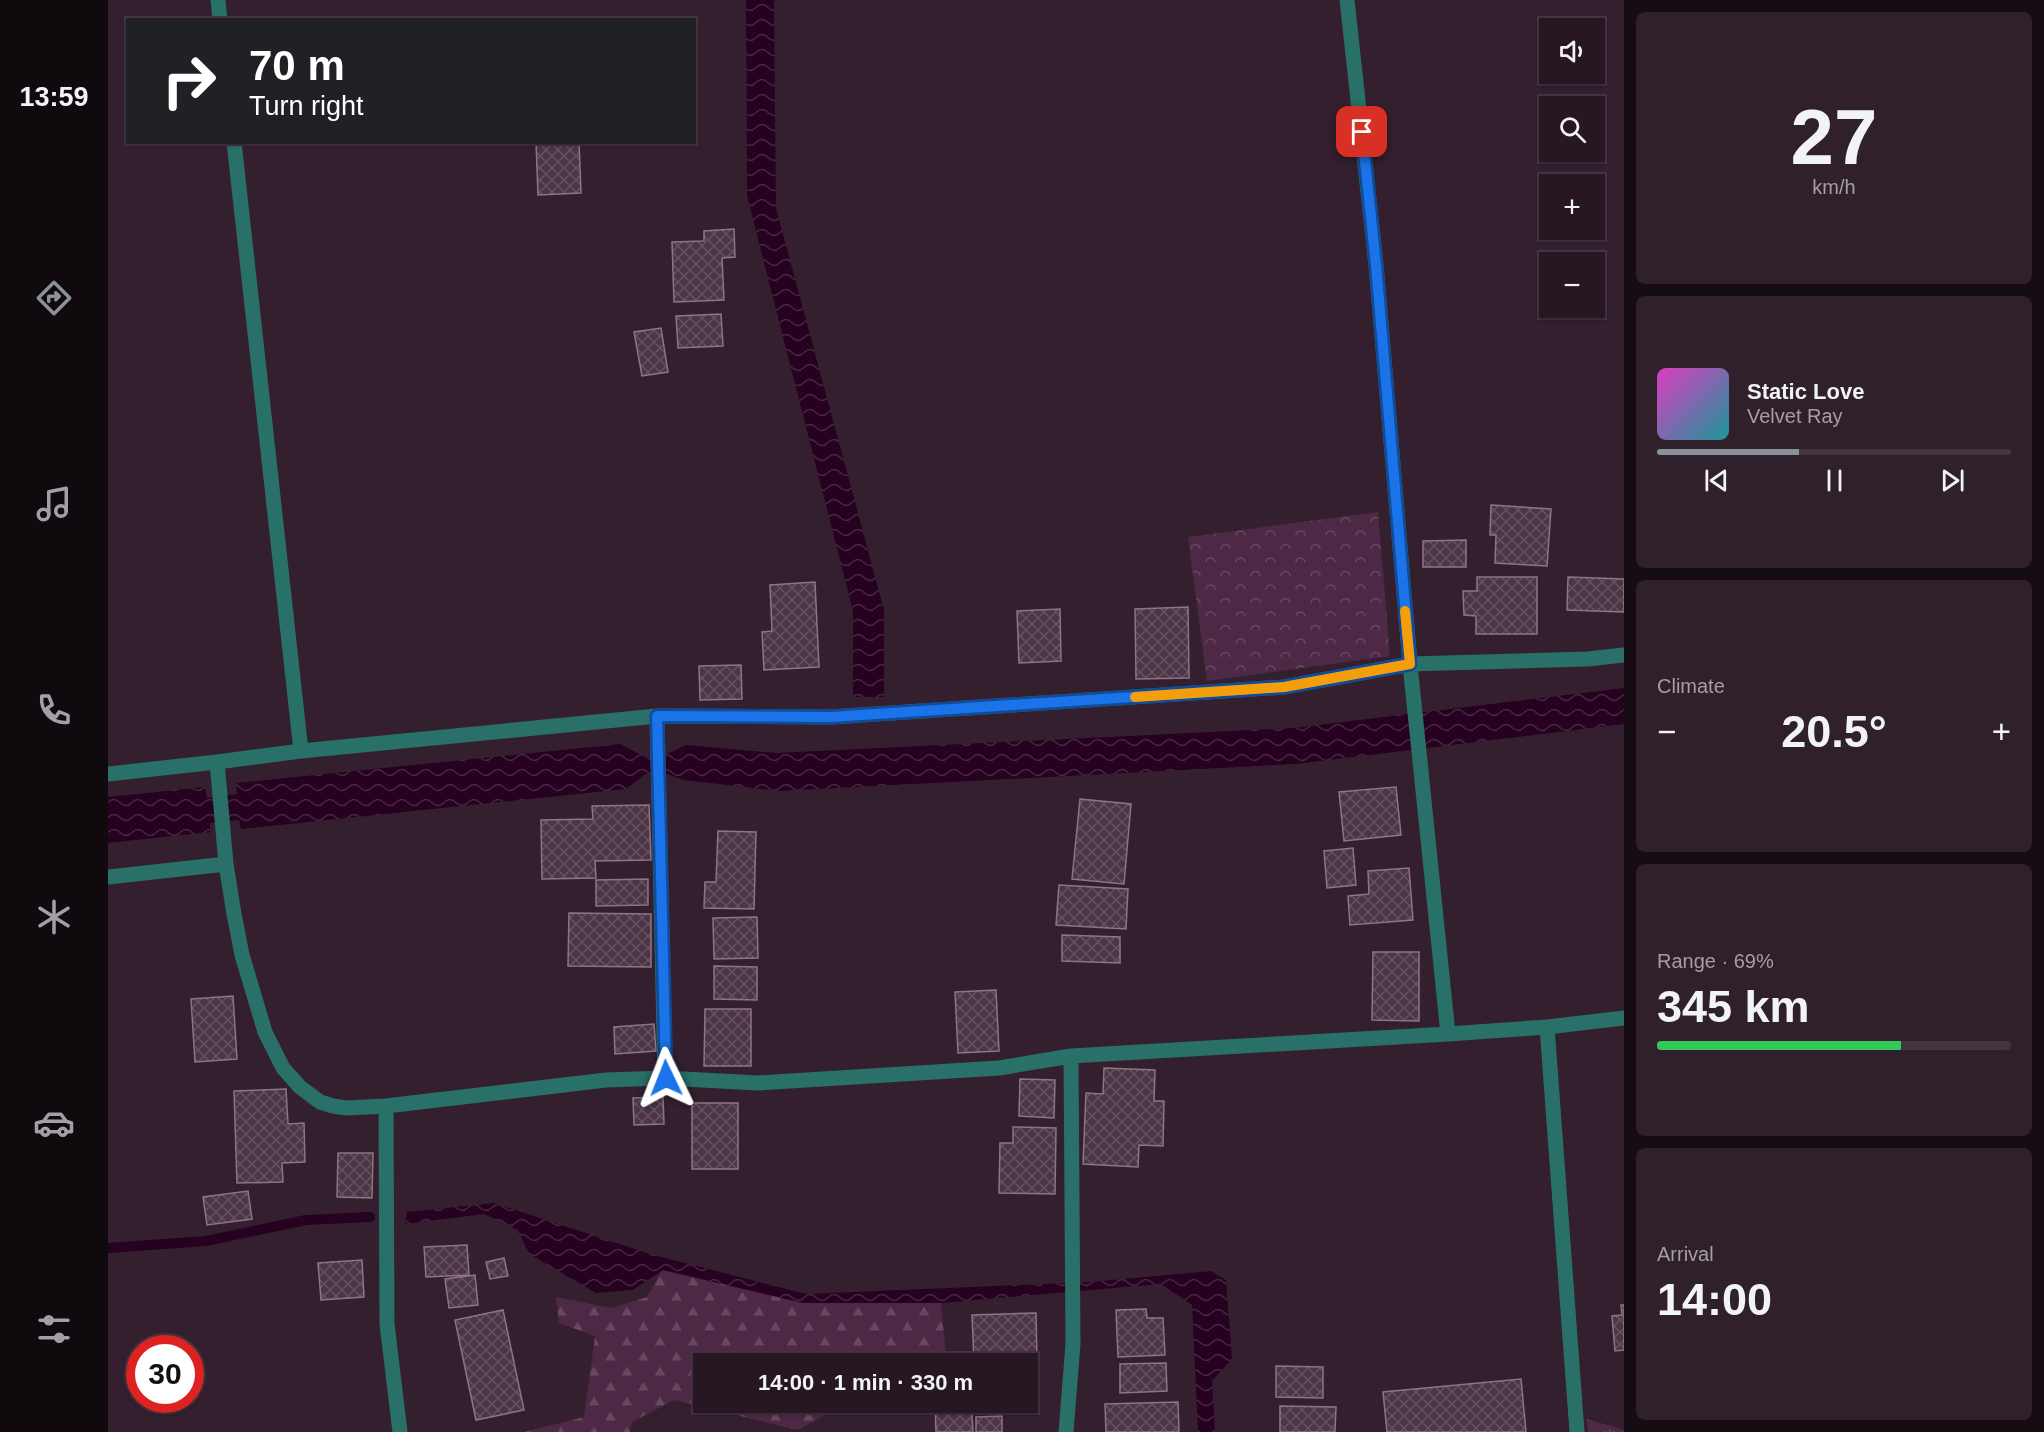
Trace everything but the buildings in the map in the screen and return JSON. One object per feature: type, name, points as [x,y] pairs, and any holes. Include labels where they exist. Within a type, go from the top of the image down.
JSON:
[{"type":"street","points":[[218,0],[220,18]]},
{"type":"street","points":[[1347,0],[1376,265],[1410,664],[1448,1034]]},
{"type":"street","points":[[234,144],[301,751]]},
{"type":"street","points":[[108,774],[301,751],[657,716],[831,717],[1284,687],[1410,664],[1588,659],[1624,655]]},
{"type":"street","points":[[657,716],[666,1078]]},
{"type":"street","points":[[217,762],[226,864],[234,914],[250,985],[265,1032],[283,1068],[300,1087],[320,1102],[346,1108],[386,1106],[606,1080],[666,1078],[758,1083],[999,1068],[1071,1056],[1448,1034],[1547,1027],[1624,1018]]},
{"type":"street","points":[[108,877],[226,864]]},
{"type":"street","points":[[1547,1027],[1577,1432]]},
{"type":"street","points":[[1066,1432],[1072,1344],[1071,1056]]},
{"type":"street","points":[[386,1106],[387,1324],[400,1432]]},
{"type":"green space","points":[[1378,512],[1390,656],[1207,681],[1188,537]]},
{"type":"green space","points":[[662,1270],[803,1303],[941,1303],[946,1353],[693,1353],[693,1405],[674,1400],[632,1422],[630,1432],[524,1432],[584,1417],[595,1336],[559,1323],[556,1297],[612,1308],[647,1297]]},
{"type":"green space","points":[[728,1413],[825,1413],[798,1430]]},
{"type":"green space","points":[[1587,1419],[1624,1430],[1624,1432],[1588,1432]]},
{"type":"water","points":[[746,0],[774,0],[776,208],[884,610],[884,697],[853,697],[853,611],[747,196]]},
{"type":"water","points":[[1624,688],[1624,724],[1296,764],[780,791],[683,780],[667,774],[646,774],[626,789],[241,829],[239,820],[210,823],[210,832],[108,843],[108,797],[205,787],[207,798],[237,794],[236,783],[620,744],[647,758],[665,755],[686,745],[776,753],[1293,728]]},
{"type":"water","points":[[494,1203],[650,1254],[806,1294],[1090,1282],[1211,1271],[1226,1280],[1232,1359],[1212,1381],[1215,1432],[1198,1432],[1192,1305],[1161,1284],[941,1303],[803,1303],[663,1270],[633,1290],[596,1293],[529,1254],[518,1230],[484,1214],[405,1224],[407,1212]]},
{"type":"waterway","points":[[108,1248],[206,1241],[306,1220],[370,1217]]},
{"type":"slow traffic","points":[[1135,697],[1284,687],[1410,664],[1405,611]]},
{"type":"route","points":[[666,1078],[657,716],[831,717],[1284,687],[1410,664],[1376,265],[1362,132]]}]
